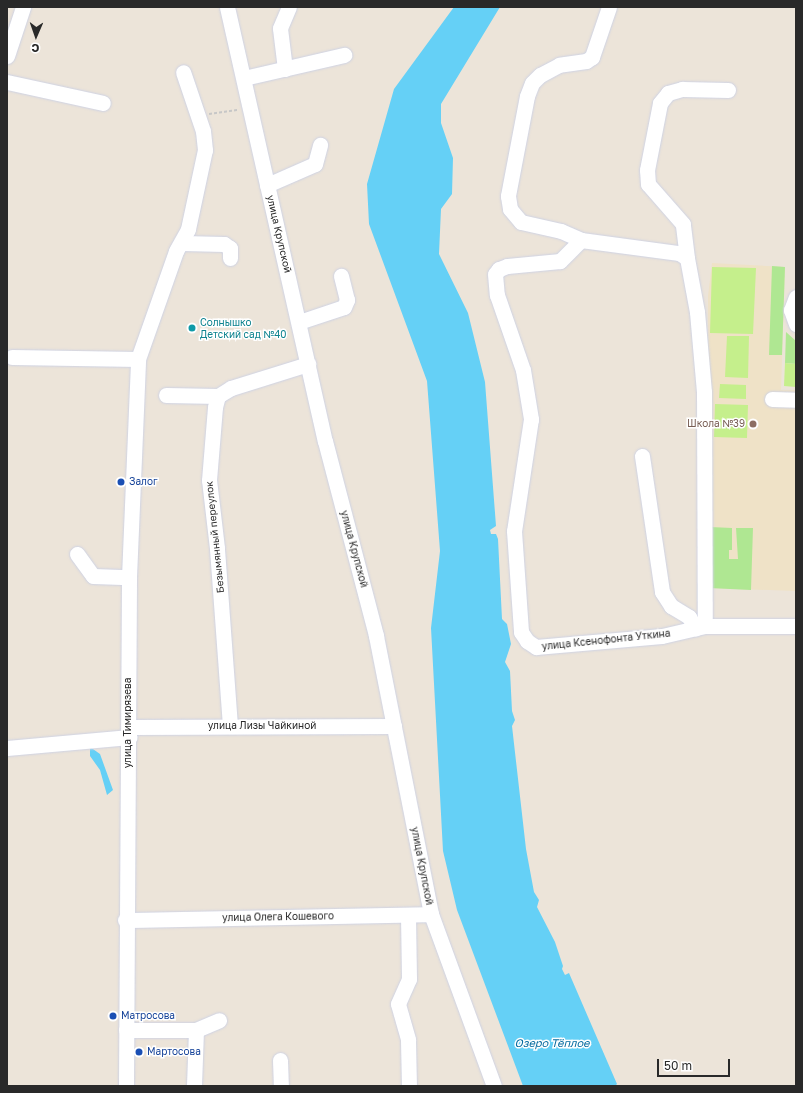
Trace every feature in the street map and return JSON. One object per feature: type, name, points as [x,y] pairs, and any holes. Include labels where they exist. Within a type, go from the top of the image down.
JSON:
[{"type":"street","points":[[7,56],[23,7]]},
{"type":"street","name":"улица Крупской","points":[[227,7],[325,441],[376,636],[432,914],[494,1086]]},
{"type":"street","points":[[285,69],[280,28],[289,7]]},
{"type":"street","points":[[609,7],[592,57],[586,62],[559,66],[540,75],[532,83],[527,96],[508,196],[510,209],[521,222],[561,231],[580,240],[679,253],[687,258]]},
{"type":"street","points":[[244,78],[344,55]]},
{"type":"street","name":"улица Тимирязева","points":[[126,1086],[125,920],[130,732],[129,577],[138,359],[173,258],[188,229],[205,150],[205,140],[198,115],[183,72]]},
{"type":"street","points":[[7,82],[103,104]]},
{"type":"street","points":[[700,627],[704,392],[697,312],[687,258],[683,224],[648,184],[646,170],[660,103],[668,93],[682,89],[728,90]]},
{"type":"street","points":[[268,185],[315,164],[320,145]]},
{"type":"street","name":"улица Ксенофонта Уткина","points":[[580,240],[560,261],[507,266],[499,269],[495,274],[497,295],[523,370],[528,395],[530,436],[514,531],[518,619],[521,632],[527,641],[536,647],[662,636],[700,627],[796,626]]},
{"type":"street","points":[[182,243],[224,244],[230,248],[230,258]]},
{"type":"street","points":[[299,322],[344,307],[347,300],[341,276]]},
{"type":"street","points":[[796,297],[791,310],[796,324]]},
{"type":"street","points":[[12,357],[138,359]]},
{"type":"street","points":[[166,395],[218,396],[231,388],[308,364]]},
{"type":"street","name":"Безымянный переулок","points":[[218,396],[209,480],[217,548],[230,726]]},
{"type":"street","points":[[772,399],[796,400]]},
{"type":"street","points":[[642,456],[662,592],[671,606],[689,617],[700,627]]},
{"type":"street","points":[[77,554],[93,576],[129,577]]},
{"type":"street","name":"улица Лизы Чайкиной","points":[[7,748],[130,732],[230,726],[394,726]]},
{"type":"street","name":"улица Олега Кошевого","points":[[125,920],[432,914]]},
{"type":"street","points":[[408,915],[409,979],[398,1004],[408,1040],[409,1086]]},
{"type":"street","points":[[126,1030],[196,1030],[219,1020]]},
{"type":"street","points":[[194,1085],[196,1030]]},
{"type":"street","points":[[280,1060],[281,1086]]},
{"type":"path","points":[[198,115],[250,109]]},
{"type":"shaded area","name":"Школа №39","points":[[712,263],[785,267],[781,390],[796,390],[796,591],[709,588],[708,296]]},
{"type":"green space","points":[[772,266],[785,267],[782,355],[769,355]]},
{"type":"green space","points":[[712,267],[756,268],[753,334],[710,333]]},
{"type":"green space","points":[[786,332],[796,341],[796,364],[785,363]]},
{"type":"green space","points":[[727,336],[749,336],[748,378],[725,377]]},
{"type":"green space","points":[[785,363],[796,364],[796,387],[784,386]]},
{"type":"green space","points":[[720,384],[746,385],[746,399],[719,398]]},
{"type":"green space","points":[[715,404],[748,405],[747,438],[714,437]]},
{"type":"green space","points":[[710,527],[732,528],[732,550],[729,550],[729,559],[738,559],[736,528],[753,528],[751,590],[709,588]]},
{"type":"water","name":"Озеро Тёплое","points":[[454,7],[500,7],[441,104],[441,123],[453,158],[452,194],[441,209],[439,254],[468,313],[485,382],[496,526],[490,530],[491,534],[496,534],[498,539],[502,619],[507,624],[511,644],[505,662],[510,671],[512,711],[515,720],[512,726],[526,849],[534,892],[539,900],[537,907],[555,942],[563,966],[562,969],[565,975],[569,973],[617,1084],[615,1086],[523,1086],[457,910],[443,851],[431,628],[440,551],[427,381],[369,224],[367,184],[394,89]]},
{"type":"water","points":[[90,747],[100,754],[113,790],[107,795],[100,770],[90,756]]},
{"type":"place","name":"Солнышко Детский сад №40","points":[[192,328]]},
{"type":"place","name":"Школа №39","points":[[753,424]]},
{"type":"place","name":"Залог","points":[[121,482]]},
{"type":"place","name":"Матросова","points":[[113,1016]]},
{"type":"place","name":"Мартосова","points":[[139,1052]]}]
